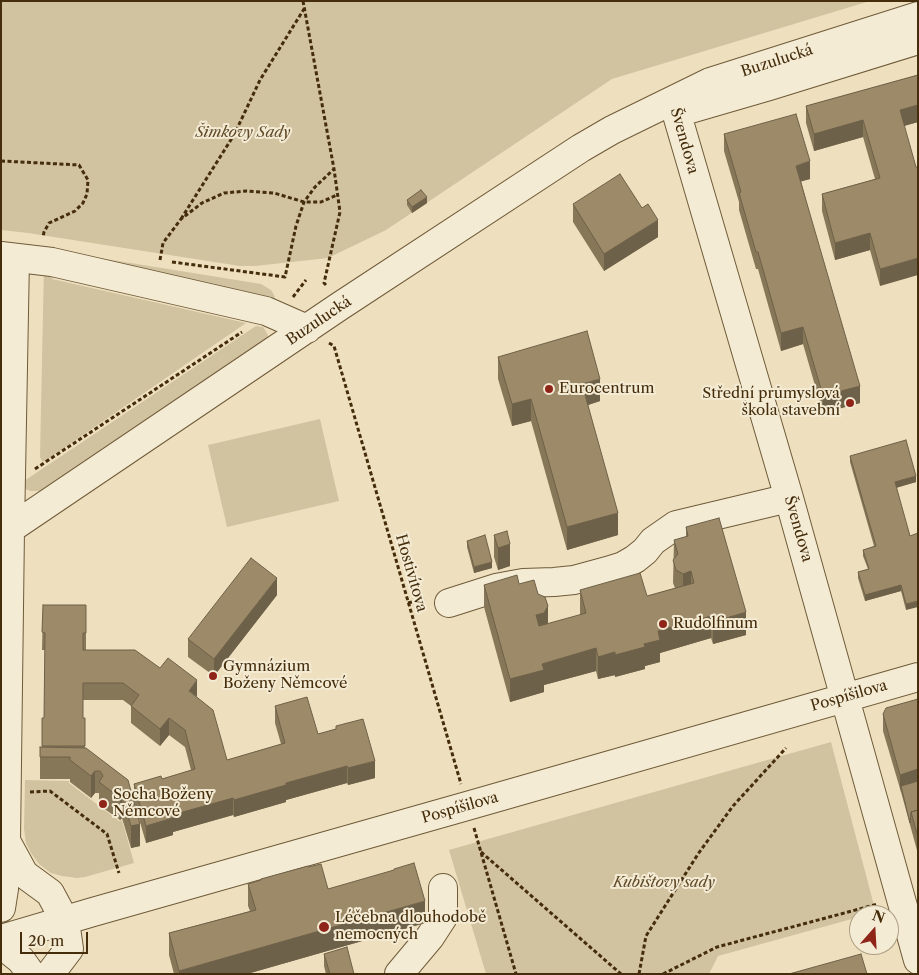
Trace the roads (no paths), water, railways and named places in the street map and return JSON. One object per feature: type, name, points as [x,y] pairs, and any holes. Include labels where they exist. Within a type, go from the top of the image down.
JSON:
[{"type":"street","name":"Buzulucká","points":[[6,532],[340,306],[581,148],[612,130],[641,116],[674,106],[710,82],[918,16]]},
{"type":"street","name":"Buzulucká","points":[[674,106],[690,108],[918,40]]},
{"type":"street","name":"Švendova","points":[[674,106],[789,498],[918,960]]},
{"type":"street","points":[[1,908],[4,889],[6,841],[8,257],[52,262],[266,311],[307,329]]},
{"type":"street","points":[[449,603],[496,588],[517,584],[574,580],[608,571],[636,559],[653,541],[676,525],[789,498]]},
{"type":"street","name":"Pospíšilova","points":[[1,939],[918,677]]},
{"type":"street","points":[[6,841],[24,874],[50,893],[65,921],[69,949],[50,974]]},
{"type":"street","points":[[399,974],[443,917],[443,888]]},
{"type":"street","points":[[1,944],[21,960],[31,974]]},
{"type":"place","name":"Eurocentrum","points":[[549,389]]},
{"type":"place","name":"Střední průmyslová škola stavební","points":[[850,403]]},
{"type":"place","name":"Rudolfinum","points":[[663,624]]},
{"type":"place","name":"Gymnázium Boženy Němcové","points":[[213,676]]},
{"type":"place","name":"Socha Boženy Němcové","points":[[103,804]]},
{"type":"place","name":"Léčebna dlouhodobě nemocných","points":[[324,927]]},
{"type":"park label","name":"Šimkovy Sady","points":[[243,133]]},
{"type":"park label","name":"Kubištovy sady","points":[[664,883]]}]
